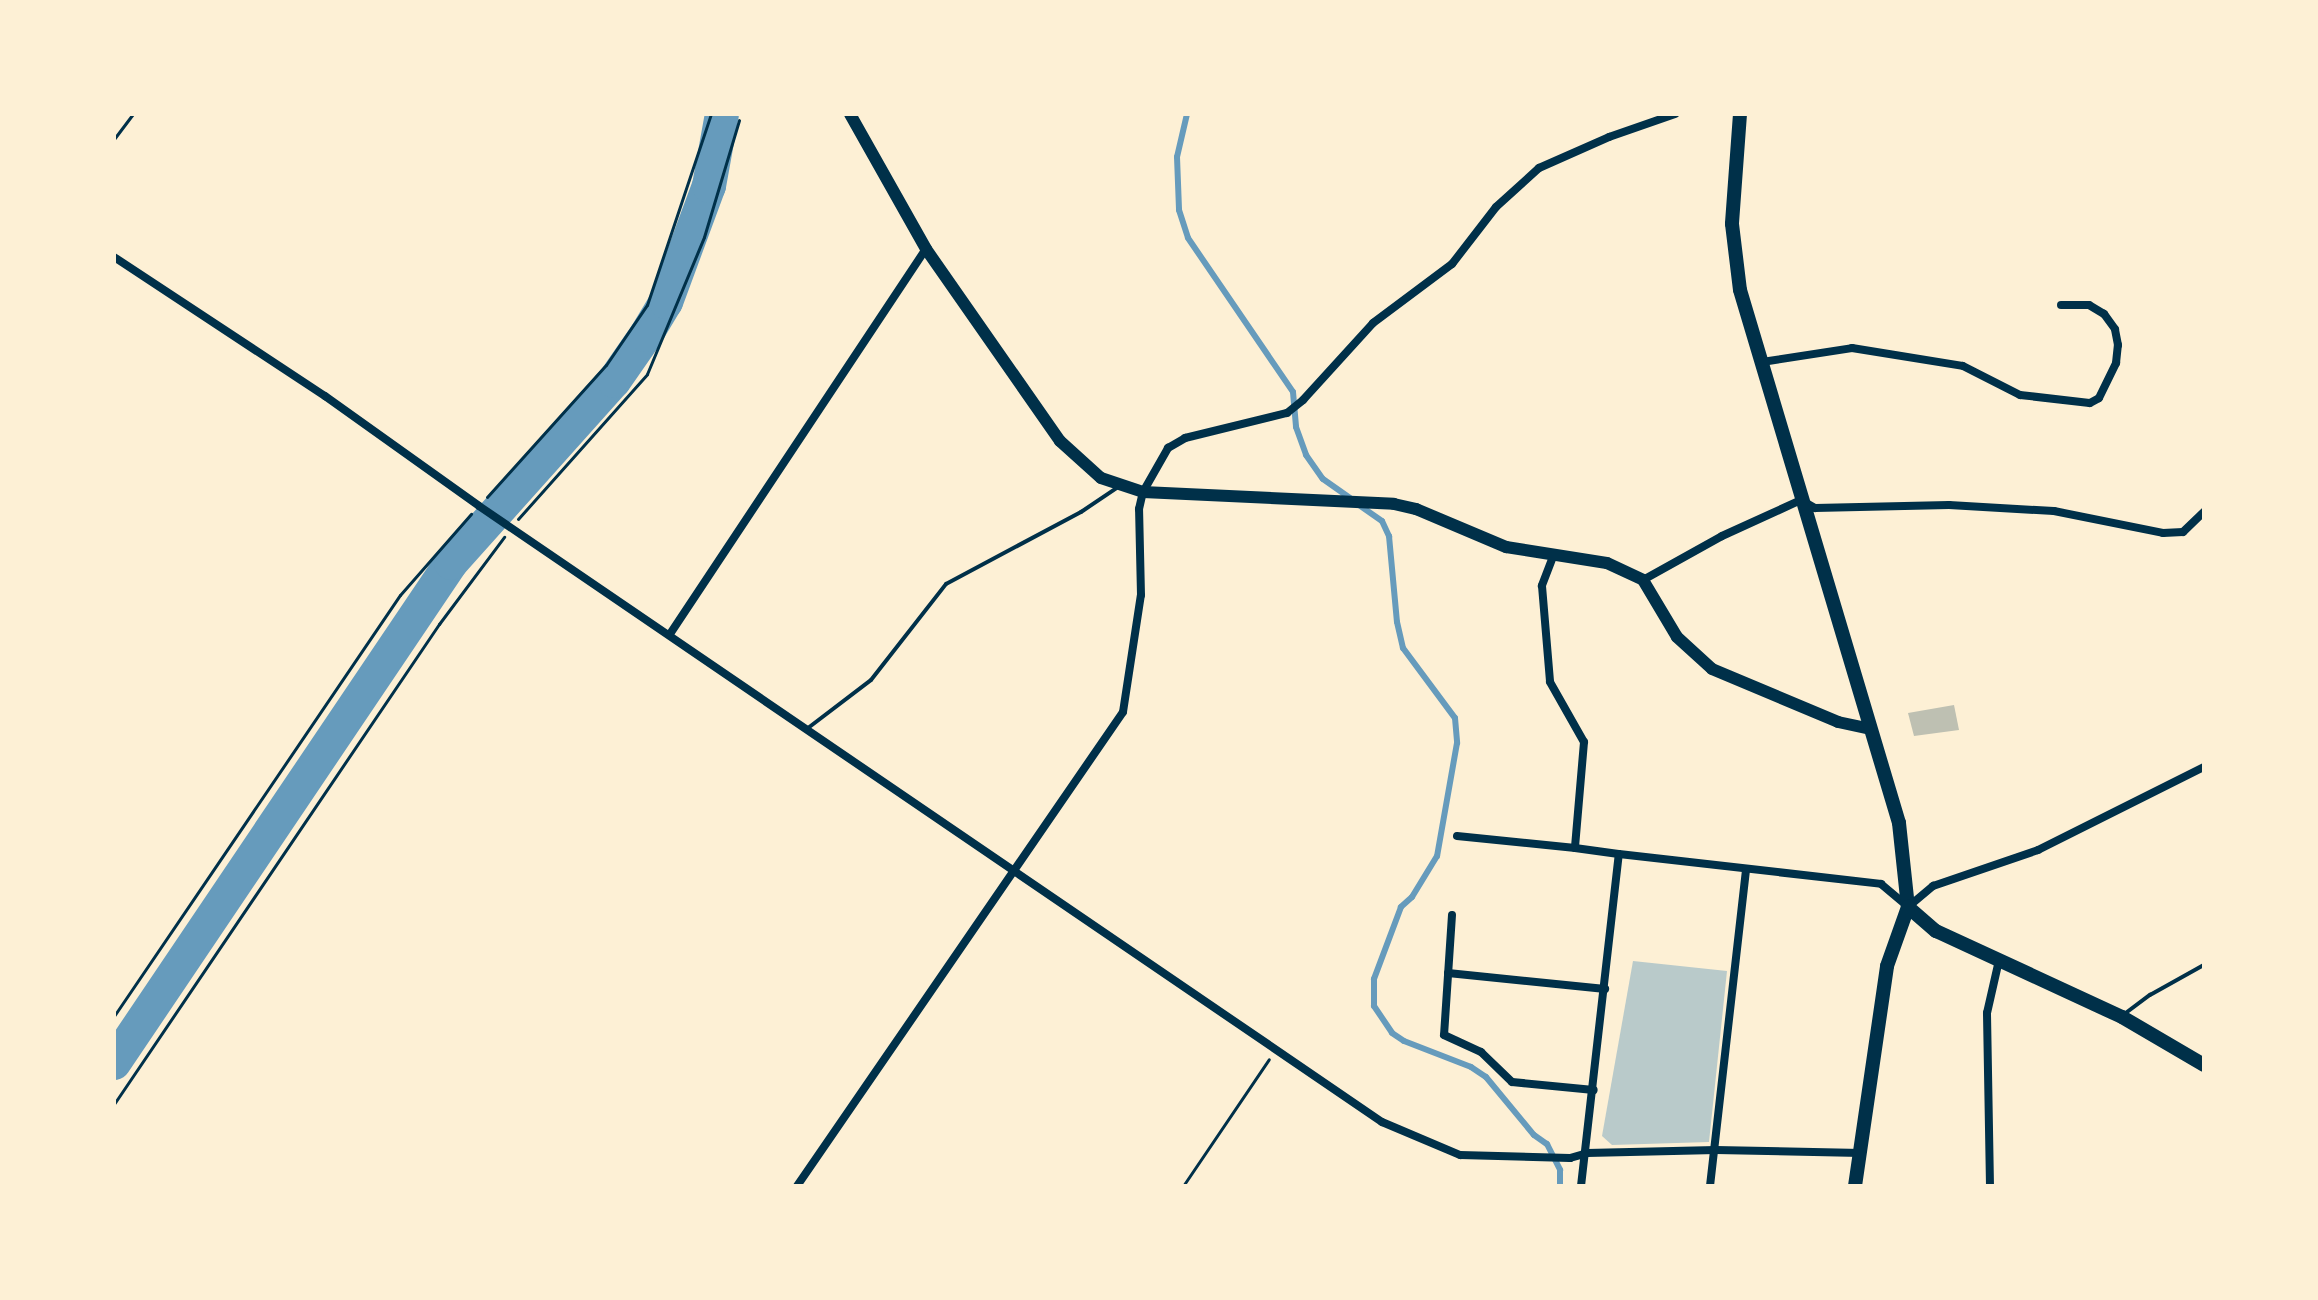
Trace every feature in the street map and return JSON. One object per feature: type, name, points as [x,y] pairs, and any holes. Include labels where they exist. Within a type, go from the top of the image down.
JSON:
[{"type":"main road","points":[[850,114],[926,249],[1060,441],[1087,468],[1120,486],[1143,492],[1394,504],[1416,509],[1506,547],[1607,563],[1643,580],[1677,637],[1712,669],[1838,722],[1870,729]]},
{"type":"main road","points":[[1740,114],[1732,224],[1740,290],[1899,823],[1908,907],[1887,966],[1855,1186]]},
{"type":"main road","points":[[1908,907],[1936,931],[2122,1017],[2204,1065]]},
{"type":"street","points":[[797,1186],[1123,712],[1141,595],[1138,549],[1143,492],[1161,458],[1177,443],[1287,413],[1303,400],[1373,323],[1452,264],[1496,207],[1539,168],[1609,137],[1675,114]]},
{"type":"street","points":[[670,634],[926,249]]},
{"type":"street","points":[[114,257],[325,396],[511,528],[1382,1122],[1460,1155],[1570,1158],[1587,1153],[1716,1150],[1861,1153]]},
{"type":"street","points":[[1762,362],[1852,348],[1963,366],[2020,395],[2090,403],[2099,398],[2116,363],[2118,345],[2115,329],[2104,314],[2089,305],[2061,305]]},
{"type":"street","points":[[1643,580],[1722,536],[1801,500],[1815,508],[1949,505],[2054,511],[2163,533],[2183,532],[2204,512]]},
{"type":"street","points":[[1554,554],[1542,586],[1550,682],[1584,742],[1575,848]]},
{"type":"street","points":[[1457,836],[1881,884],[1908,907],[1933,886],[2038,850],[2204,767]]},
{"type":"street","points":[[1581,1186],[1619,854]]},
{"type":"street","points":[[1710,1186],[1746,869]]},
{"type":"street","points":[[1452,915],[1444,1035],[1481,1052],[1512,1082],[1594,1090]]},
{"type":"street","points":[[1990,1186],[1987,1013],[1999,960]]},
{"type":"street","points":[[1448,973],[1605,989]]},
{"type":"lane","points":[[808,728],[871,680],[946,584],[1081,512],[1120,486]]},
{"type":"lane","points":[[2122,1017],[2150,995],[2204,965]]},
{"type":"path","points":[[114,139],[133,114]]},
{"type":"path","points":[[114,1016],[400,595],[606,365],[647,305],[711,114]]},
{"type":"path","points":[[114,1104],[430,637],[557,471],[647,374],[704,237],[739,120]]},
{"type":"path","points":[[1183,1186],[1276,1049]]},
{"type":"shaded area","points":[[1633,961],[1727,971],[1709,1142],[1612,1145],[1602,1136]]},
{"type":"building","points":[[1954,705],[1959,730],[1914,736],[1908,713]]},
{"type":"waterway","points":[[114,1063],[451,563],[614,381],[646,335],[666,302],[709,186],[722,114]]},
{"type":"waterway","points":[[1187,114],[1177,157],[1179,210],[1188,238],[1293,392],[1296,427],[1306,455],[1323,479],[1350,498]]},
{"type":"waterway","points":[[1359,505],[1382,521],[1389,536],[1397,622],[1403,648],[1455,718],[1457,743],[1437,856],[1412,897],[1401,907],[1374,979],[1374,1006],[1392,1033],[1404,1041],[1471,1067],[1486,1077],[1534,1135],[1547,1144],[1560,1170],[1560,1186]]}]
